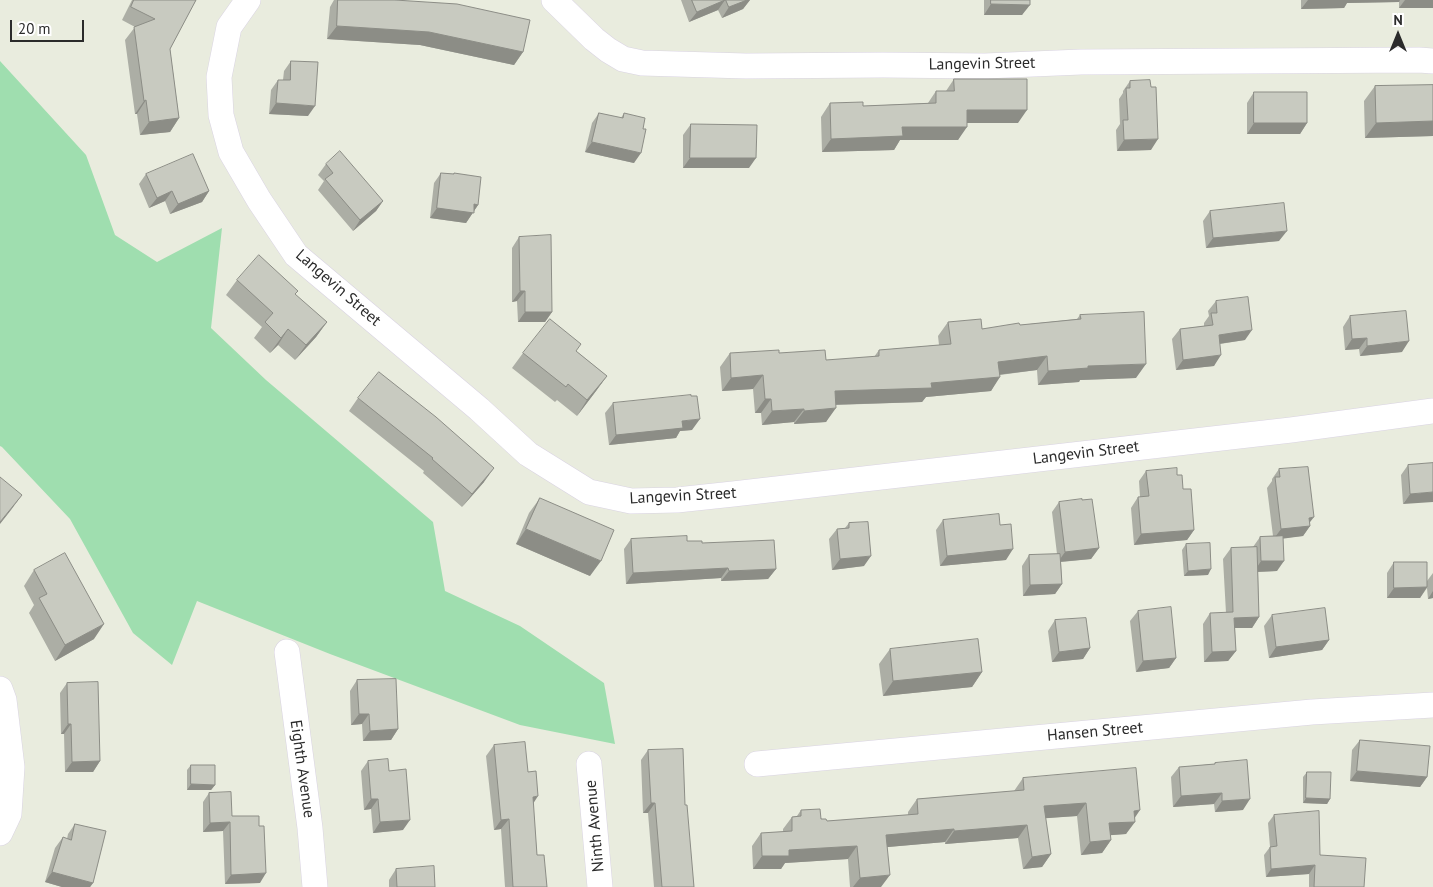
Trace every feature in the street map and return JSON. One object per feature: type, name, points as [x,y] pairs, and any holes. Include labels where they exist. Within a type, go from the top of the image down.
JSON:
[{"type":"street","name":"Langevin Street","points":[[248,0],[230,27],[220,77],[221,115],[231,152],[259,200],[296,255],[472,403],[528,454],[589,492],[631,501],[677,500],[1296,430],[1433,411]]},
{"type":"street","name":"Langevin Street","points":[[554,0],[608,50],[623,59],[642,63],[746,66],[984,66],[1110,62],[1433,61]]},
{"type":"street","name":"Eighth Avenue","points":[[287,652],[310,828],[315,887]]},
{"type":"street","points":[[0,689],[4,700],[12,767],[9,814],[0,833]]},
{"type":"street","name":"Hansen Street","points":[[757,764],[1312,712],[1433,705]]},
{"type":"street","name":"Ninth Avenue","points":[[589,764],[600,887]]},
{"type":"green space","points":[[0,61],[86,155],[115,235],[157,262],[222,228],[211,328],[266,380],[433,522],[445,591],[520,626],[604,683],[615,744],[520,725],[330,654],[197,601],[172,665],[133,633],[70,519],[0,446]]},
{"type":"building","points":[[134,0],[196,0],[170,49],[179,118],[149,122],[146,100],[144,101],[134,27],[155,19],[131,7]]},
{"type":"building","points":[[338,0],[395,0],[457,4],[530,20],[523,52],[429,32],[337,26]]},
{"type":"building","points":[[692,0],[725,0],[697,12]]},
{"type":"building","points":[[726,0],[747,0],[729,7]]},
{"type":"building","points":[[991,0],[1030,0],[1030,5],[991,4]]},
{"type":"building","points":[[291,61],[318,62],[315,106],[276,103],[278,80],[290,80]]},
{"type":"building","points":[[954,79],[1027,79],[1027,110],[967,110],[967,127],[902,127],[903,136],[831,139],[830,103],[863,102],[863,106],[936,103],[936,91],[954,91]]},
{"type":"building","points":[[1150,80],[1151,87],[1156,87],[1158,139],[1124,140],[1123,120],[1128,120],[1126,88],[1130,88],[1130,81]]},
{"type":"building","points":[[1433,85],[1433,121],[1376,123],[1375,86]]},
{"type":"building","points":[[1254,92],[1307,92],[1307,123],[1254,123]]},
{"type":"building","points":[[599,113],[623,118],[624,113],[645,118],[643,129],[646,129],[641,153],[592,142]]},
{"type":"building","points":[[691,124],[757,125],[756,158],[690,158]]},
{"type":"building","points":[[340,151],[383,201],[360,220],[325,179],[333,173],[326,164]]},
{"type":"building","points":[[193,154],[209,191],[178,204],[172,191],[157,198],[146,174]]},
{"type":"building","points":[[441,173],[481,177],[478,205],[474,204],[474,213],[437,208]]},
{"type":"building","points":[[1284,203],[1287,231],[1213,238],[1210,211]]},
{"type":"building","points":[[551,235],[552,312],[525,312],[525,291],[520,291],[519,237]]},
{"type":"building","points":[[259,255],[298,291],[295,294],[327,322],[306,345],[288,329],[281,338],[265,322],[273,313],[237,280]]},
{"type":"building","points":[[1248,297],[1252,330],[1219,335],[1221,355],[1183,360],[1180,329],[1213,325],[1211,313],[1217,313],[1216,301]]},
{"type":"building","points":[[1406,311],[1409,341],[1367,346],[1367,338],[1352,339],[1350,316]]},
{"type":"building","points":[[1144,312],[1146,364],[1088,366],[1088,368],[1048,371],[1047,356],[998,362],[1000,377],[931,383],[932,388],[835,391],[836,408],[804,411],[804,409],[772,411],[771,399],[765,399],[763,375],[731,378],[730,353],[779,350],[779,353],[825,350],[826,360],[879,356],[879,350],[951,344],[948,322],[981,319],[982,329],[1019,323],[1020,325],[1081,319],[1080,315]]},
{"type":"building","points":[[550,319],[581,344],[576,351],[607,376],[587,400],[568,384],[566,387],[523,353]]},
{"type":"building","points":[[379,372],[436,417],[494,468],[472,494],[433,458],[358,398]]},
{"type":"building","points":[[697,396],[700,419],[682,421],[683,428],[616,435],[613,403]]},
{"type":"building","points":[[1433,463],[1433,492],[1410,494],[1408,465]]},
{"type":"building","points":[[1308,467],[1314,517],[1309,518],[1310,526],[1281,529],[1275,477],[1280,477],[1279,469]]},
{"type":"building","points":[[1177,468],[1177,475],[1182,475],[1183,489],[1191,489],[1194,530],[1141,534],[1138,497],[1149,496],[1146,471]]},
{"type":"building","points":[[0,477],[22,495],[0,522]]},
{"type":"building","points":[[540,498],[614,530],[601,561],[526,529]]},
{"type":"building","points":[[1092,499],[1099,548],[1065,552],[1059,502]]},
{"type":"building","points":[[999,514],[1000,525],[1011,524],[1013,549],[947,556],[943,520]]},
{"type":"building","points":[[868,522],[871,556],[840,559],[837,529],[849,528],[849,523]]},
{"type":"building","points":[[687,536],[687,541],[702,541],[702,543],[774,540],[776,569],[729,571],[728,568],[633,573],[631,539]]},
{"type":"building","points":[[1283,536],[1284,561],[1261,561],[1260,537]]},
{"type":"building","points":[[1210,543],[1211,569],[1188,571],[1186,544]]},
{"type":"building","points":[[1257,547],[1259,617],[1234,618],[1236,651],[1212,652],[1210,613],[1233,612],[1231,548]]},
{"type":"building","points":[[65,553],[104,624],[65,645],[39,598],[47,594],[34,570]]},
{"type":"building","points":[[1060,554],[1062,584],[1030,585],[1029,555]]},
{"type":"building","points":[[1394,562],[1427,562],[1427,587],[1394,588]]},
{"type":"building","points":[[1171,607],[1176,658],[1143,661],[1138,611]]},
{"type":"building","points":[[1325,608],[1329,640],[1276,647],[1272,615]]},
{"type":"building","points":[[1086,618],[1090,648],[1059,652],[1055,620]]},
{"type":"building","points":[[978,639],[982,672],[893,681],[890,649]]},
{"type":"building","points":[[396,679],[398,729],[370,731],[369,714],[359,714],[357,680]]},
{"type":"building","points":[[98,682],[100,761],[72,762],[71,724],[68,724],[67,683]]},
{"type":"building","points":[[1360,740],[1430,746],[1427,777],[1357,771]]},
{"type":"building","points":[[525,742],[528,772],[536,771],[538,796],[533,797],[537,855],[544,855],[547,887],[513,887],[509,819],[501,820],[494,745]]},
{"type":"building","points":[[683,749],[685,805],[687,805],[694,887],[662,887],[655,803],[651,803],[648,750]]},
{"type":"building","points":[[388,759],[389,771],[406,769],[410,820],[380,822],[378,799],[371,799],[368,761]]},
{"type":"building","points":[[1247,760],[1250,799],[1222,801],[1222,793],[1181,796],[1179,767]]},
{"type":"building","points":[[191,765],[215,765],[215,785],[191,784]]},
{"type":"building","points":[[1136,768],[1140,810],[1134,811],[1135,822],[1109,823],[1111,840],[1090,842],[1086,803],[1044,806],[1051,854],[1032,857],[1027,825],[886,835],[890,875],[860,878],[857,846],[789,850],[789,856],[762,856],[761,833],[792,831],[792,817],[801,816],[801,810],[820,809],[821,819],[826,819],[827,821],[918,814],[917,799],[1024,790],[1023,778]]},
{"type":"building","points":[[1307,772],[1331,772],[1330,799],[1306,798]]},
{"type":"building","points":[[231,792],[232,816],[259,816],[259,826],[264,826],[266,873],[231,875],[230,822],[210,823],[209,793]]},
{"type":"building","points":[[1319,811],[1320,855],[1366,858],[1364,887],[1314,887],[1315,865],[1271,869],[1270,847],[1277,846],[1274,815]]},
{"type":"building","points":[[75,824],[106,831],[93,883],[52,872],[63,837],[71,840]]},
{"type":"building","points":[[434,866],[435,887],[397,887],[396,869]]}]
